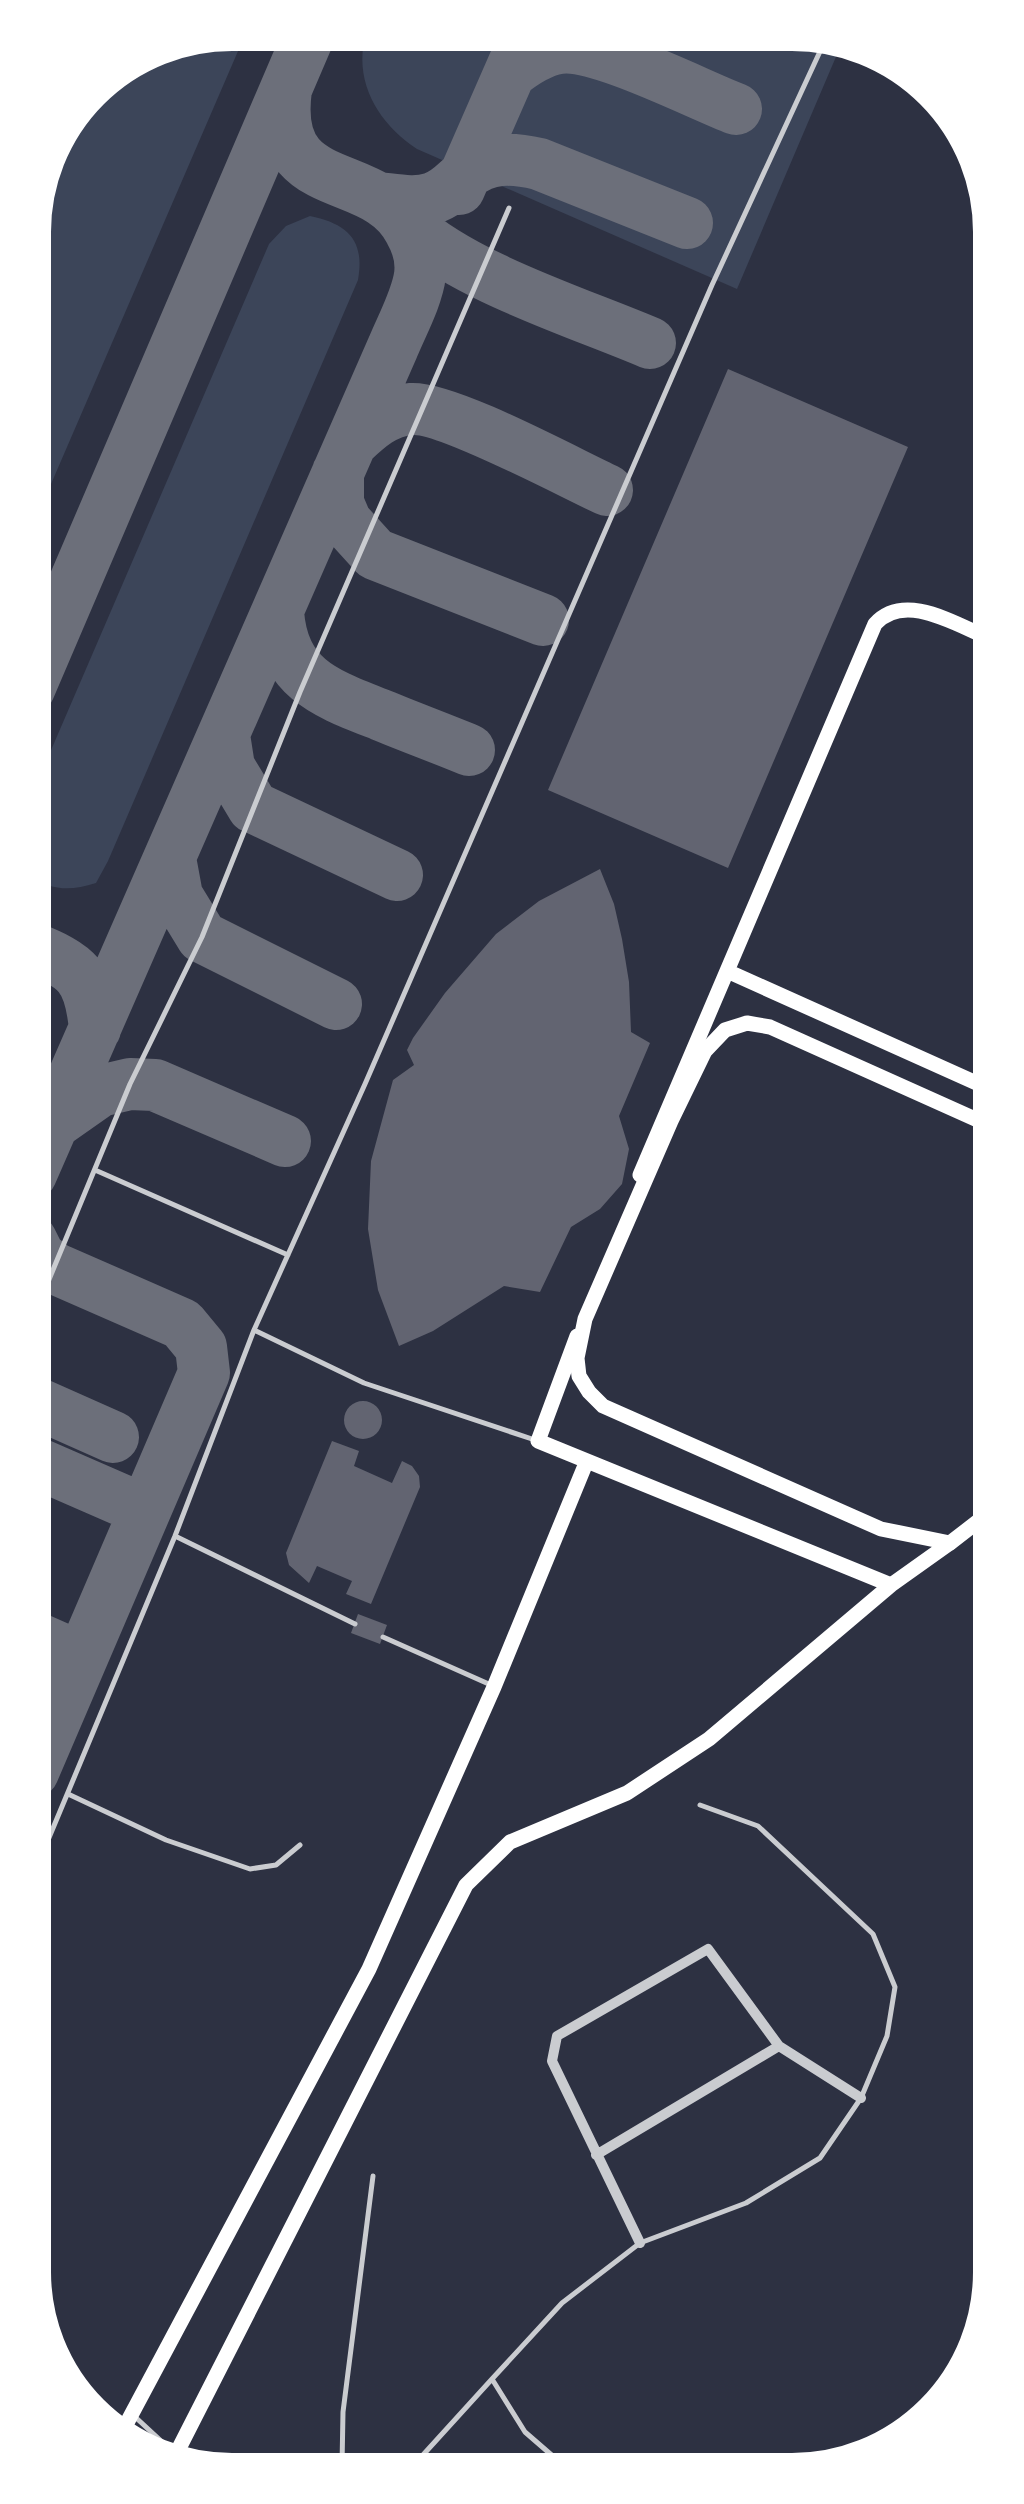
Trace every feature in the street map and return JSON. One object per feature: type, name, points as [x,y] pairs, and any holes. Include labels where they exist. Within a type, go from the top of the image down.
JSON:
[{"type":"main road","points":[[891,1585],[586,1464],[538,1441],[608,1252],[875,624],[886,613],[914,609],[979,634]]},
{"type":"main road","points":[[727,972],[979,1084]]},
{"type":"main road","points":[[950,1544],[881,1529],[603,1406],[579,1376],[576,1358],[586,1319],[688,1086],[705,1052],[725,1030],[748,1024],[770,1026],[979,1121]]},
{"type":"main road","points":[[125,2425],[370,1969],[586,1464]]},
{"type":"main road","points":[[182,2452],[466,1884],[510,1842],[627,1793],[709,1738],[891,1585],[979,1521]]},
{"type":"street","points":[[640,2243],[552,2061],[556,2036],[708,1949],[779,2046],[861,2098]]},
{"type":"street","points":[[596,2154],[779,2046]]},
{"type":"lane","points":[[45,1848],[175,1536],[254,1330],[712,285],[823,48]]},
{"type":"lane","points":[[45,1289],[130,1084],[202,937],[300,692],[509,208]]},
{"type":"lane","points":[[94,1170],[288,1255]]},
{"type":"lane","points":[[254,1330],[364,1383],[538,1441]]},
{"type":"lane","points":[[175,1536],[355,1624]]},
{"type":"lane","points":[[383,1637],[494,1686]]},
{"type":"lane","points":[[68,1794],[166,1840],[250,1869],[276,1865],[300,1845]]},
{"type":"lane","points":[[417,2459],[562,2303],[640,2243],[746,2204],[820,2158],[861,2098],[887,2036],[896,1987],[873,1934],[758,1826],[700,1805]]},
{"type":"lane","points":[[342,2459],[343,2412],[373,2176]]},
{"type":"lane","points":[[492,2379],[525,2432],[556,2459]]},
{"type":"lane","points":[[131,2414],[161,2445]]},
{"type":"shaded area","points":[[241,45],[45,498],[45,220],[59,160],[91,109],[128,76],[172,55]]},
{"type":"shaded area","points":[[804,45],[838,51],[737,289],[417,149],[390,126],[371,97],[362,64],[363,46]]},
{"type":"shaded area","points":[[310,216],[344,229],[359,254],[358,280],[108,861],[96,883],[70,888],[46,885],[45,764],[269,244],[286,226]]},
{"type":"building","points":[[728,369],[908,447],[728,868],[548,790]]},
{"type":"building","points":[[600,869],[622,939],[631,1032],[650,1043],[619,1116],[629,1149],[622,1184],[600,1209],[571,1227],[540,1292],[504,1286],[433,1331],[399,1346],[378,1290],[368,1229],[371,1161],[393,1080],[414,1065],[407,1050],[413,1038],[445,993],[496,934],[539,901]]},
{"type":"building","points":[[363,1401],[377,1406],[382,1420],[377,1434],[363,1439],[349,1434],[344,1420],[349,1406]]},
{"type":"building","points":[[332,1441],[359,1451],[354,1466],[392,1483],[402,1461],[419,1476],[420,1487],[371,1604],[346,1594],[352,1581],[317,1566],[309,1583],[289,1565],[286,1553]]},
{"type":"building","points":[[358,1614],[387,1625],[380,1644],[351,1633]]},
{"type":"taxiway","points":[[45,652],[305,45]]},
{"type":"taxiway","points":[[459,189],[522,45]]},
{"type":"taxiway","points":[[510,73],[545,52],[576,48],[621,61],[736,109]]},
{"type":"taxiway","points":[[45,1142],[418,284],[417,247],[394,210],[374,196],[309,165],[294,149],[286,125],[286,89]]},
{"type":"taxiway","points":[[379,198],[427,200],[443,194],[482,164],[519,161],[539,164],[687,223]]},
{"type":"taxiway","points":[[407,224],[459,261],[490,277],[650,343]]},
{"type":"taxiway","points":[[351,443],[385,416],[411,409],[428,411],[478,429],[607,490]]},
{"type":"taxiway","points":[[338,472],[338,503],[346,522],[375,554],[543,620]]},
{"type":"taxiway","points":[[278,612],[288,653],[310,680],[342,699],[469,750]]},
{"type":"taxiway","points":[[224,735],[229,767],[253,807],[397,875]]},
{"type":"taxiway","points":[[170,858],[177,896],[202,937],[336,1004]]},
{"type":"taxiway","points":[[45,954],[79,975],[89,996],[95,1029]]},
{"type":"taxiway","points":[[53,1124],[100,1091],[130,1084],[155,1085],[285,1141]]},
{"type":"taxiway","points":[[45,1261],[182,1324],[201,1347],[204,1373],[45,1744]]},
{"type":"taxiway","points":[[45,1407],[113,1437]]},
{"type":"taxiway","points":[[45,1467],[126,1502]]},
{"type":"taxiway","points":[[45,1642],[66,1651]]}]
